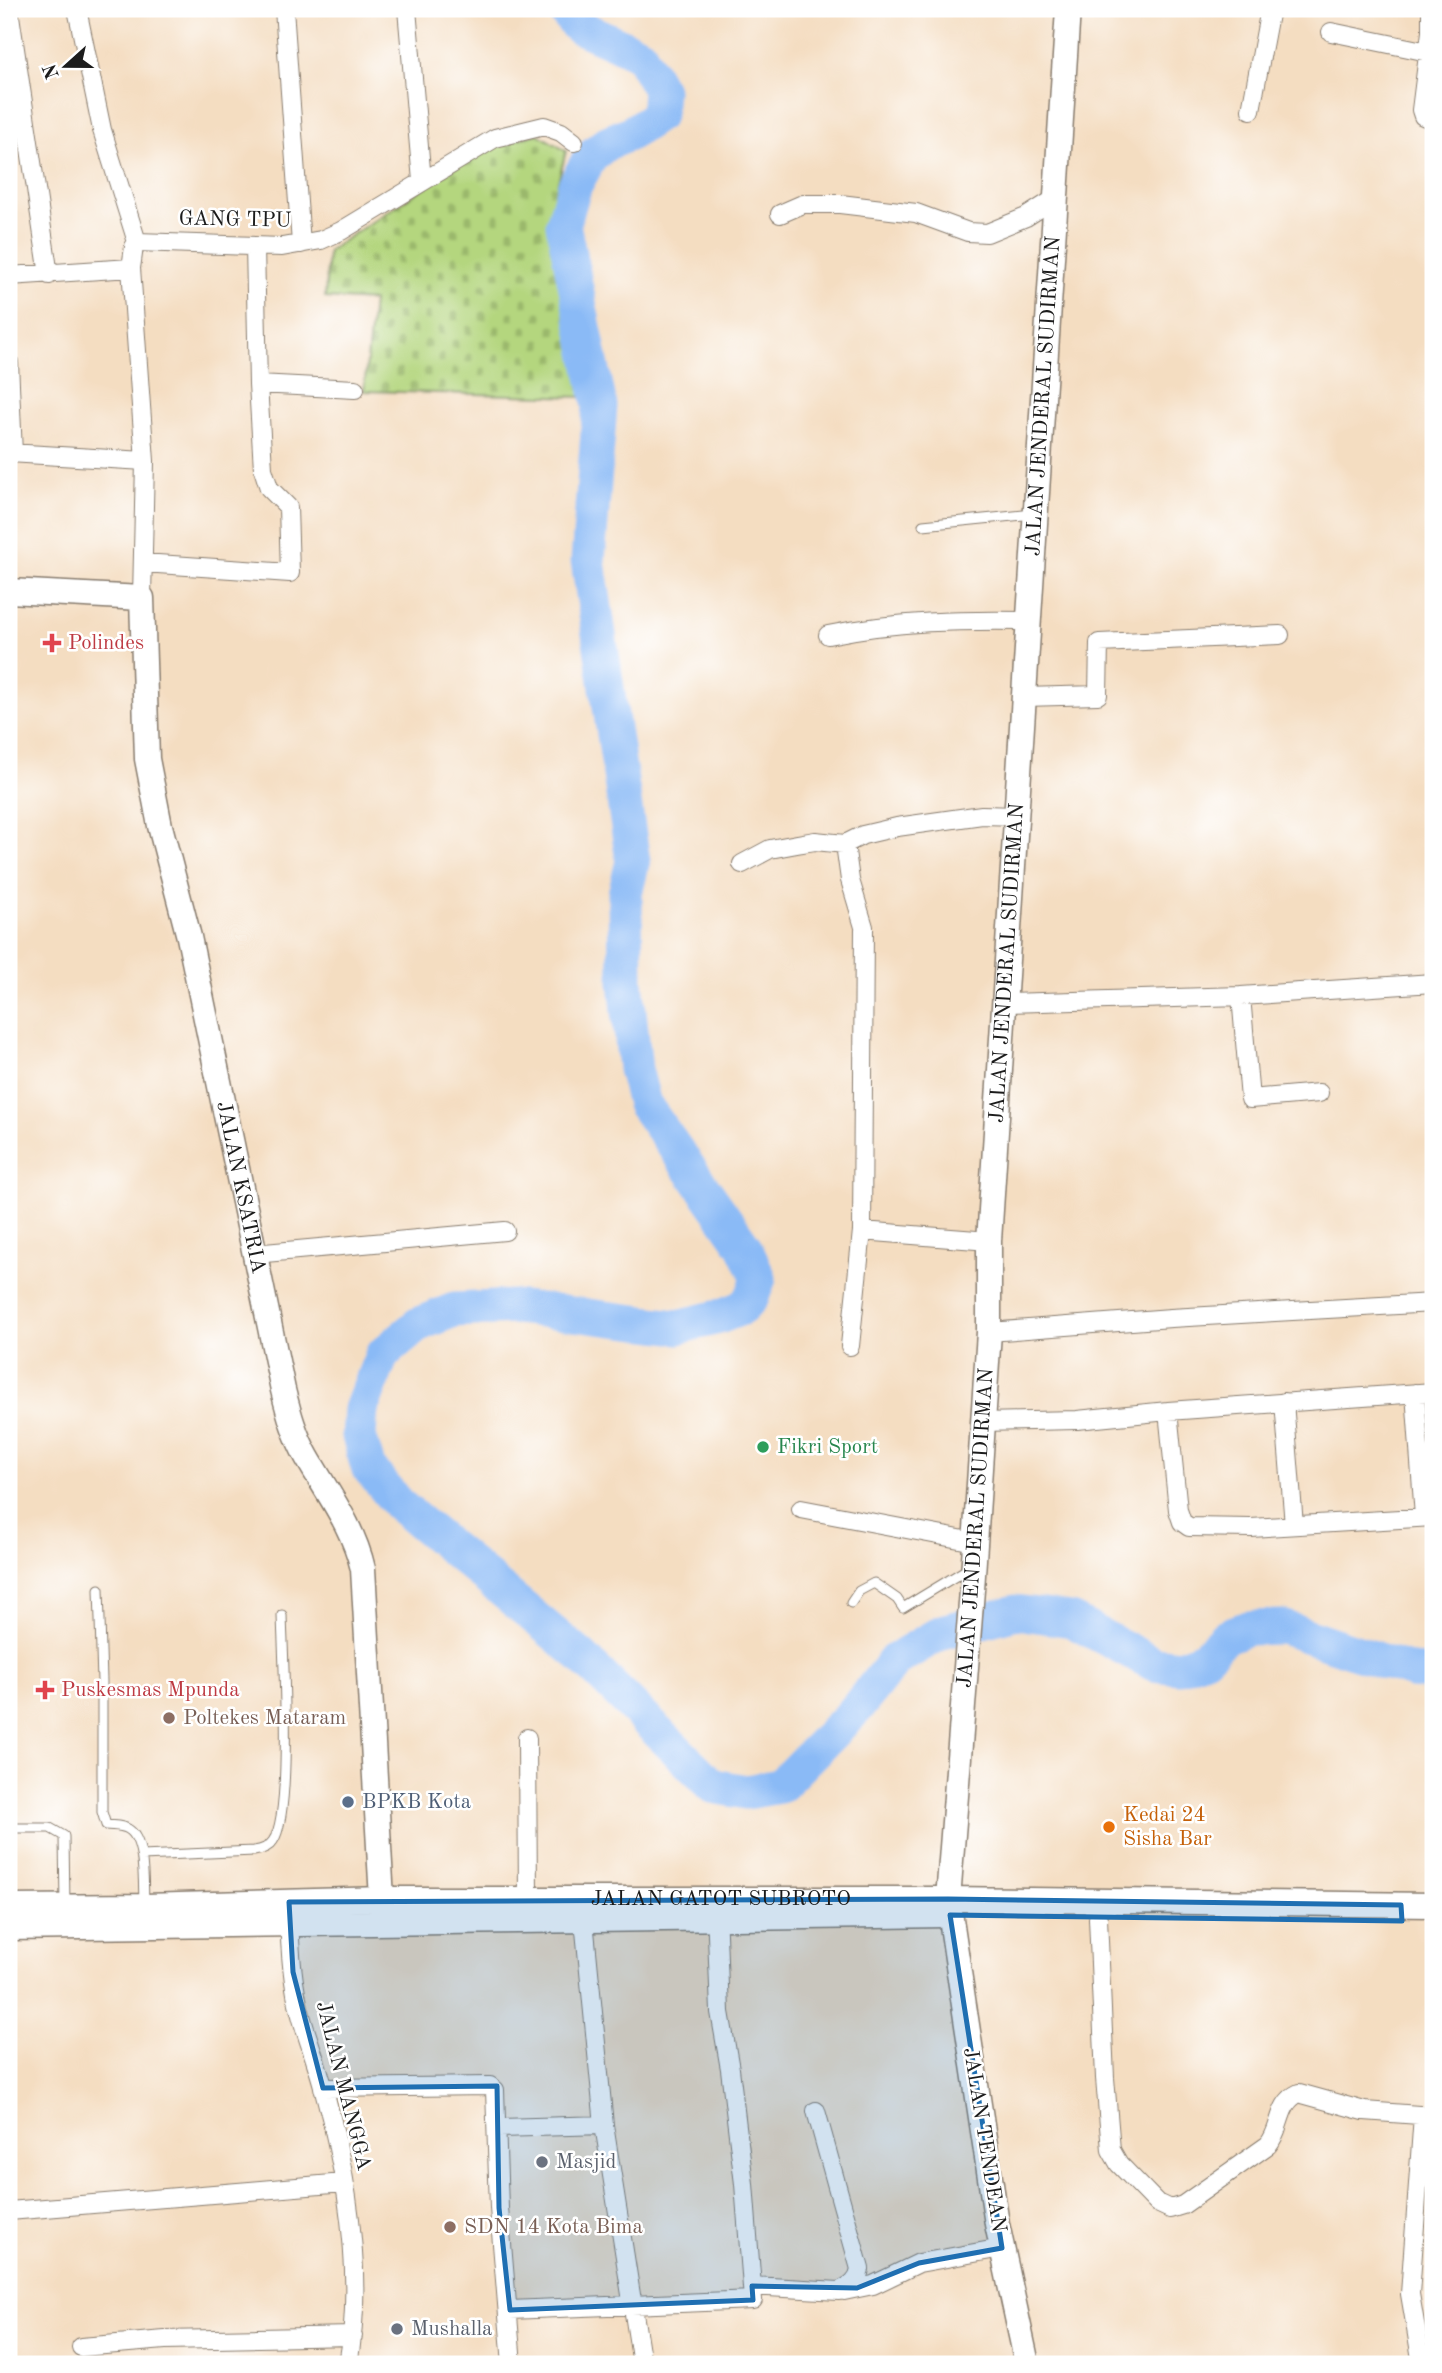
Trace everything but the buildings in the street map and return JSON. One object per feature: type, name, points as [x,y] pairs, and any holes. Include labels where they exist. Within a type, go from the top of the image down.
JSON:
[{"type":"street","points":[[9,9],[49,275]]},
{"type":"street","points":[[9,592],[142,598],[145,461],[131,268],[137,242],[102,130],[77,9]]},
{"type":"street","points":[[284,9],[301,244]]},
{"type":"street","points":[[407,9],[422,181]]},
{"type":"street","name":"JALAN JENDERAL SUDIRMAN","points":[[949,1907],[989,1332],[989,1241],[1069,9]]},
{"type":"street","points":[[1251,110],[1270,9]]},
{"type":"street","points":[[1431,9],[1431,53],[1421,114],[1433,120]]},
{"type":"street","points":[[1331,32],[1431,53]]},
{"type":"street","name":"GANG TPU","points":[[137,242],[282,247],[321,240],[341,231],[495,138],[544,125],[561,132],[574,142]]},
{"type":"street","points":[[780,214],[803,204],[840,205],[916,213],[968,232],[988,233],[1026,217],[1056,198]]},
{"type":"street","points":[[143,563],[290,573],[288,507],[269,488],[263,469],[255,246]]},
{"type":"street","points":[[9,276],[131,268]]},
{"type":"street","points":[[9,362],[11,454],[145,461]]},
{"type":"street","points":[[258,384],[355,389]]},
{"type":"street","name":"JALAN KSATRIA","points":[[142,598],[147,758],[160,826],[189,937],[283,1390],[293,1429],[306,1456],[349,1526],[363,1569],[382,1899]]},
{"type":"street","points":[[828,635],[874,626],[947,620],[1029,621]]},
{"type":"street","points":[[1024,697],[1098,695],[1099,643],[1280,635]]},
{"type":"street","points":[[742,864],[770,849],[814,841],[845,844],[863,835],[897,827],[982,815],[1017,816]]},
{"type":"street","points":[[845,844],[850,880],[864,927],[862,1231],[850,1346]]},
{"type":"street","points":[[1005,1003],[1241,996],[1433,983]]},
{"type":"street","points":[[1241,996],[1250,1099],[1319,1093]]},
{"type":"street","points":[[254,1254],[505,1231]]},
{"type":"street","points":[[862,1231],[989,1241]]},
{"type":"street","points":[[989,1332],[1171,1318],[1433,1303]]},
{"type":"street","points":[[982,1422],[1077,1420],[1168,1410],[1424,1392],[1428,1517],[1211,1528],[1185,1525],[1180,1517],[1176,1497],[1168,1410]]},
{"type":"street","points":[[1284,1402],[1294,1525]]},
{"type":"street","points":[[801,1509],[974,1553]]},
{"type":"street","points":[[527,1738],[528,1899]]},
{"type":"street","name":"JALAN GATOT SUBROTO","points":[[9,1907],[145,1906],[289,1913],[382,1899],[528,1899],[583,1909]]},
{"type":"street","name":"JALAN GATOT SUBROTO","points":[[949,1907],[1098,1918],[1401,1913],[1433,1905]]},
{"type":"street","name":"JALAN GATOT SUBROTO","points":[[9,1928],[289,1913],[949,1907],[1401,1913],[1433,1921]]},
{"type":"street","name":"JALAN TENDEAN","points":[[949,1907],[1002,2248],[1024,2363]]},
{"type":"street","points":[[583,1909],[604,2125],[642,2364]]},
{"type":"street","points":[[510,2310],[753,2300],[744,2184],[720,2012],[716,1910]]},
{"type":"street","name":"JALAN MANGGA","points":[[289,1913],[293,1972],[301,2017],[323,2088],[344,2183],[355,2281],[353,2336],[348,2364]]},
{"type":"street","points":[[1098,1918],[1109,2140],[1114,2158],[1161,2206],[1174,2209],[1183,2205],[1268,2145],[1276,2133],[1286,2101],[1298,2093],[1364,2111],[1428,2115],[1410,2294],[1422,2364]]},
{"type":"street","points":[[323,2088],[490,2086],[495,2090],[499,2208],[510,2310],[512,2364]]},
{"type":"street","points":[[816,2110],[860,2269],[856,2280],[839,2291]]},
{"type":"street","points":[[497,2128],[604,2125]]},
{"type":"street","points":[[9,2211],[344,2183]]},
{"type":"street","points":[[752,2286],[839,2291],[873,2285],[919,2263],[1002,2248]]},
{"type":"street","points":[[81,2347],[165,2340],[353,2336]]},
{"type":"lane","points":[[923,525],[1036,514]]},
{"type":"lane","points":[[851,1603],[859,1591],[874,1583],[897,1600],[903,1608],[974,1553]]},
{"type":"lane","points":[[99,1589],[103,1819],[108,1826],[127,1828],[135,1835],[142,1856],[145,1906]]},
{"type":"lane","points":[[142,1856],[254,1851],[267,1847],[274,1840],[283,1799],[285,1725],[282,1615]]},
{"type":"lane","points":[[9,1828],[50,1828],[64,1836],[65,1906]]},
{"type":"highlighted area","points":[[948,1899],[1401,1905],[1402,1921],[950,1915],[1002,2248],[919,2263],[857,2288],[752,2286],[753,2300],[510,2310],[499,2208],[497,2086],[323,2088],[293,1972],[289,1902]]},
{"type":"green space","points":[[538,134],[566,151],[550,214],[579,353],[584,397],[364,391],[373,301],[325,298],[328,251],[487,146]]},
{"type":"waterway","points":[[563,9],[577,26],[640,54],[660,90],[658,115],[631,133],[607,143],[591,156],[575,185],[563,224],[600,406],[588,561],[633,861],[625,894],[626,981],[635,1069],[644,1104],[744,1246],[759,1278],[752,1297],[742,1308],[678,1327],[515,1307],[454,1310],[419,1324],[382,1355],[361,1409],[359,1436],[368,1467],[398,1504],[581,1656],[713,1786],[746,1792],[780,1786],[856,1709],[895,1660],[942,1632],[1016,1612],[1071,1620],[1154,1664],[1179,1667],[1205,1657],[1226,1636],[1248,1628],[1282,1627],[1411,1671],[1433,1673]]},
{"type":"place","name":"Polindes","points":[[52,643]]},
{"type":"place","name":"Fikri Sport","points":[[763,1447]]},
{"type":"place","name":"Puskesmas Mpunda","points":[[45,1690]]},
{"type":"place","name":"Poltekes Mataram","points":[[169,1718]]},
{"type":"place","name":"BPKB Kota","points":[[348,1802]]},
{"type":"place","name":"Kedai 24 Sisha Bar","points":[[1109,1827]]},
{"type":"place","name":"Masjid","points":[[542,2162]]},
{"type":"place","name":"SDN 14 Kota Bima","points":[[450,2227]]},
{"type":"place","name":"Mushalla","points":[[397,2329]]}]
